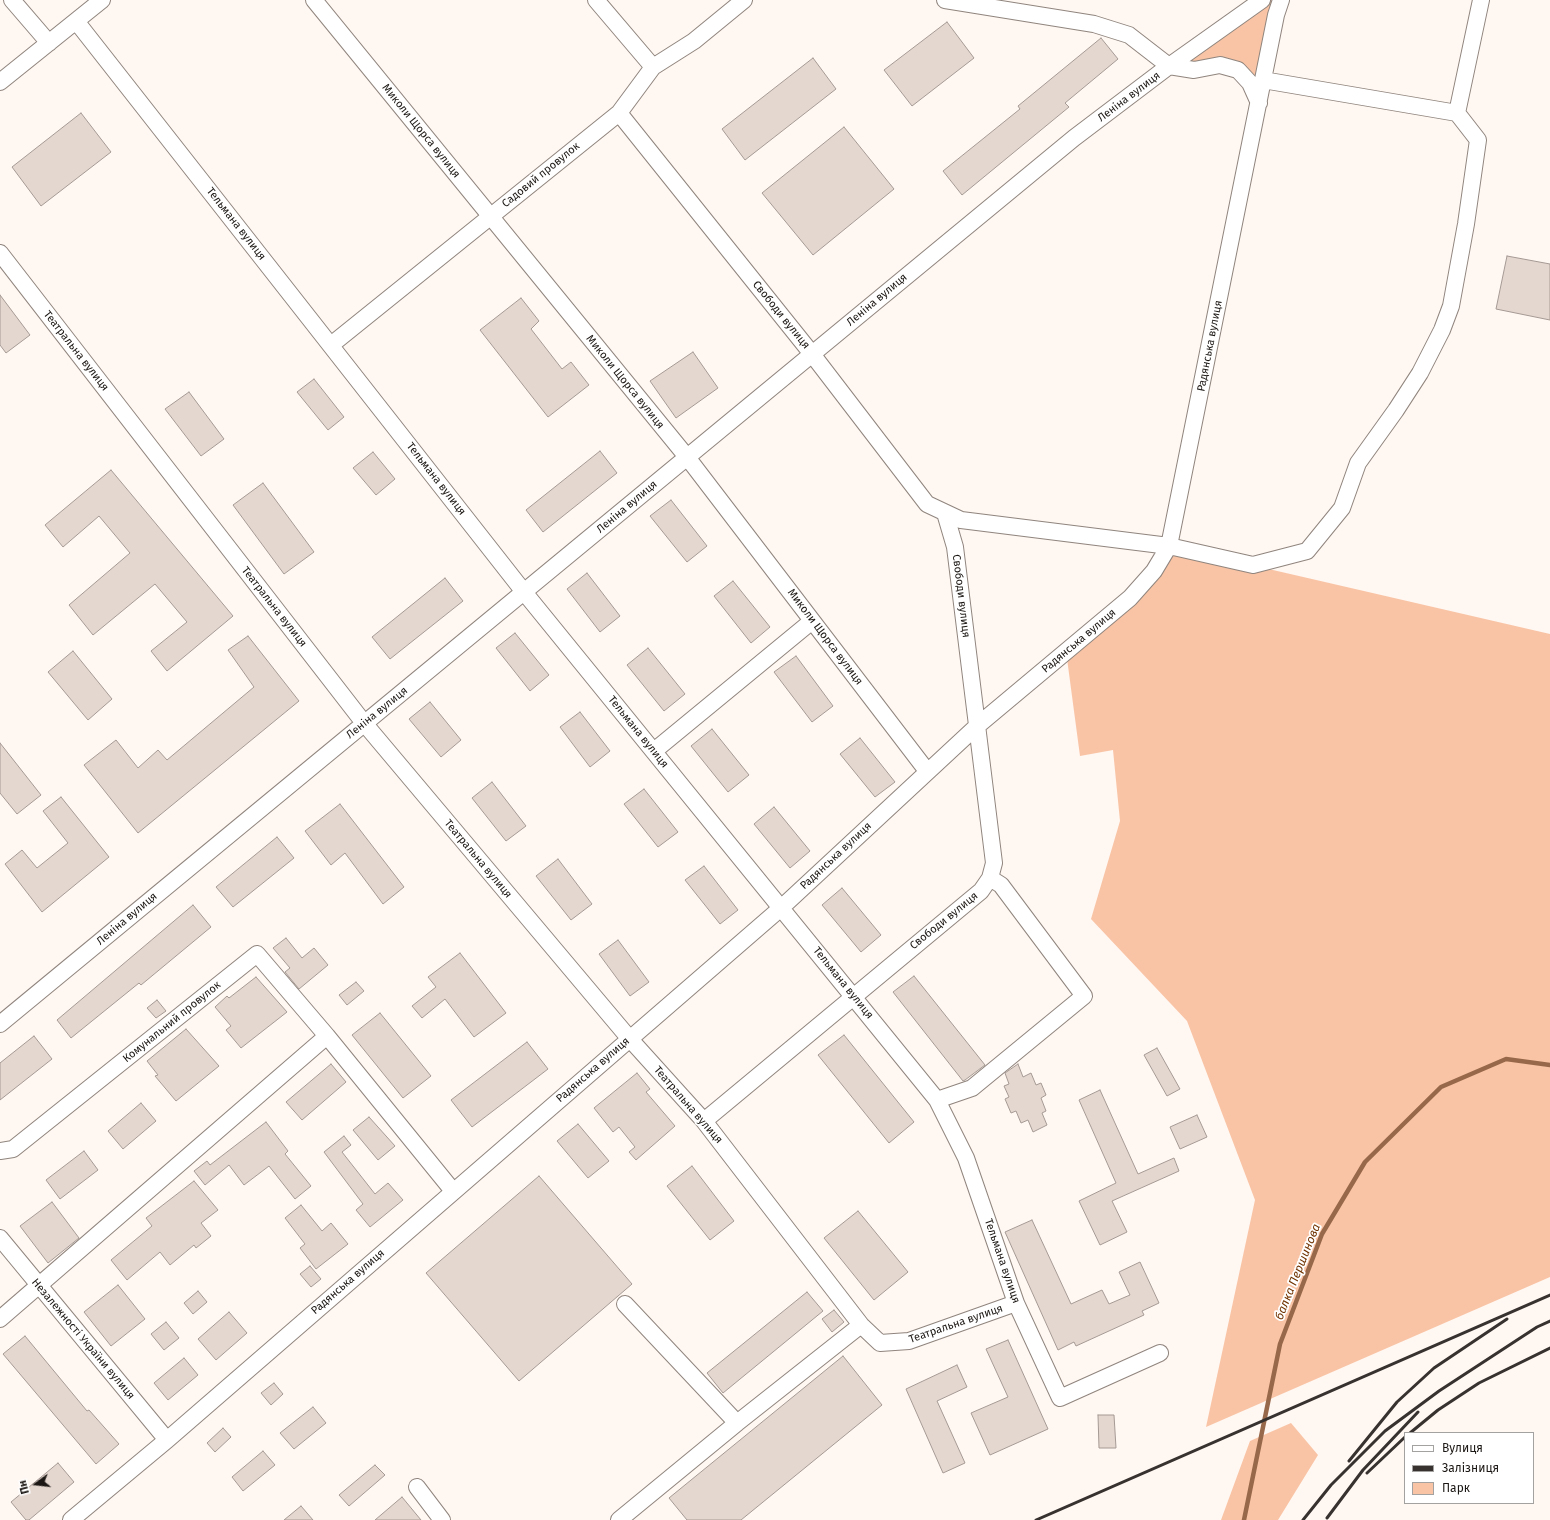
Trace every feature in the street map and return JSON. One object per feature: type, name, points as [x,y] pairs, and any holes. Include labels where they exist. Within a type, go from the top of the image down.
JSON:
[{"type":"street","points":[[12,0],[49,43]]},
{"type":"street","points":[[0,82],[102,0]]},
{"type":"street","name":"Миколи Щорса вулиця","points":[[314,0],[687,457],[927,771]]},
{"type":"street","points":[[596,0],[653,67]]},
{"type":"street","name":"Садовий провулок","points":[[331,344],[619,113],[653,67],[694,41],[744,0]]},
{"type":"street","points":[[945,0],[1094,24],[1129,35],[1169,66],[1194,70],[1220,65],[1238,70],[1250,83],[1259,103]]},
{"type":"street","name":"Леніна вулиця","points":[[0,1024],[1074,138],[1169,66],[1262,0]]},
{"type":"street","name":"Радянська вулиця","points":[[71,1520],[167,1440],[780,908],[977,726],[1130,598],[1154,571],[1169,546],[1276,15],[1281,0]]},
{"type":"street","points":[[1263,80],[1457,113],[1481,0]]},
{"type":"street","name":"Тельмана вулиця","points":[[76,22],[331,344],[524,592],[780,908],[854,996],[937,1100],[966,1158],[1016,1303],[1060,1398],[1160,1353]]},
{"type":"street","name":"Свободи вулиця","points":[[619,113],[812,354],[927,504],[961,520],[1169,546],[1253,565],[1307,551],[1342,508],[1358,463],[1396,410],[1420,372],[1442,330],[1451,306],[1478,140],[1457,113]]},
{"type":"street","name":"Театральна вулиця","points":[[0,253],[364,723],[629,1038],[704,1121],[861,1325],[880,1343],[909,1341],[1016,1303]]},
{"type":"street","name":"Свободи вулиця","points":[[704,1121],[981,891],[990,878],[994,863],[955,547],[945,513]]},
{"type":"street","points":[[654,752],[812,621]]},
{"type":"street","points":[[937,1100],[972,1088],[1084,996],[1001,885],[990,878]]},
{"type":"street","name":"Комунальний провулок","points":[[0,1151],[13,1149],[257,954],[327,1036],[453,1191]]},
{"type":"street","points":[[0,1319],[327,1036]]},
{"type":"street","name":"Незалежності України вулиця","points":[[0,1238],[167,1440]]},
{"type":"street","points":[[625,1304],[737,1423]]},
{"type":"street","points":[[620,1520],[737,1423],[861,1325]]},
{"type":"street","points":[[417,1487],[442,1520]]},
{"type":"green space","points":[[1262,0],[1281,0],[1259,103],[1238,70],[1169,66]]},
{"type":"green space","points":[[1169,546],[1550,634],[1550,1277],[1206,1427],[1255,1200],[1187,1021],[1091,919],[1120,821],[1113,750],[1080,756],[1066,651],[1130,598]]},
{"type":"green space","points":[[1291,1423],[1318,1455],[1278,1520],[1221,1520],[1250,1441]]},
{"type":"building","points":[[947,22],[974,58],[912,106],[884,70]]},
{"type":"building","points":[[1101,38],[1118,59],[1065,103],[1069,107],[962,195],[943,171],[1020,109],[1018,106]]},
{"type":"building","points":[[813,58],[836,89],[745,160],[722,129]]},
{"type":"building","points":[[81,113],[111,152],[41,206],[12,167]]},
{"type":"building","points":[[844,127],[894,189],[813,255],[762,193]]},
{"type":"building","points":[[1507,256],[1550,264],[1550,320],[1496,309]]},
{"type":"building","points":[[0,295],[30,335],[6,353],[0,345]]},
{"type":"building","points":[[521,298],[539,321],[531,329],[562,369],[571,362],[589,385],[548,417],[480,330]]},
{"type":"building","points":[[693,352],[718,388],[676,418],[650,381]]},
{"type":"building","points":[[314,379],[344,417],[328,430],[297,392]]},
{"type":"building","points":[[189,392],[224,439],[201,456],[165,409]]},
{"type":"building","points":[[600,451],[617,473],[543,532],[526,510]]},
{"type":"building","points":[[373,452],[395,479],[376,495],[353,468]]},
{"type":"building","points":[[111,470],[233,616],[167,671],[151,651],[187,622],[155,584],[93,635],[69,605],[130,553],[99,516],[63,547],[45,525]]},
{"type":"building","points":[[263,483],[314,552],[284,574],[233,505]]},
{"type":"building","points":[[671,500],[707,546],[687,562],[650,516]]},
{"type":"building","points":[[587,573],[620,616],[600,632],[567,589]]},
{"type":"building","points":[[445,578],[463,601],[390,659],[372,637]]},
{"type":"building","points":[[733,581],[770,627],[751,643],[714,596]]},
{"type":"building","points":[[515,633],[549,675],[530,691],[496,648]]},
{"type":"building","points":[[248,636],[299,701],[138,833],[84,765],[116,740],[138,768],[158,750],[167,760],[254,687],[228,650]]},
{"type":"building","points":[[648,648],[685,694],[664,711],[627,665]]},
{"type":"building","points":[[73,651],[112,699],[88,720],[48,672]]},
{"type":"building","points":[[796,656],[833,706],[812,722],[774,672]]},
{"type":"building","points":[[430,702],[461,740],[441,757],[409,719]]},
{"type":"building","points":[[580,712],[610,751],[590,767],[560,727]]},
{"type":"building","points":[[712,729],[749,775],[728,792],[691,746]]},
{"type":"building","points":[[860,738],[895,782],[875,797],[840,754]]},
{"type":"building","points":[[0,743],[41,795],[17,814],[0,793]]},
{"type":"building","points":[[492,782],[526,826],[506,841],[472,798]]},
{"type":"building","points":[[644,789],[678,832],[658,847],[624,804]]},
{"type":"building","points":[[61,797],[109,857],[42,912],[5,864],[22,850],[37,868],[68,843],[43,811]]},
{"type":"building","points":[[340,804],[404,887],[383,904],[345,853],[331,865],[305,831]]},
{"type":"building","points":[[774,807],[810,851],[790,868],[754,824]]},
{"type":"building","points":[[277,837],[294,858],[233,907],[216,887]]},
{"type":"building","points":[[558,859],[592,904],[571,920],[536,876]]},
{"type":"building","points":[[704,866],[738,910],[720,924],[685,880]]},
{"type":"building","points":[[842,888],[881,935],[861,952],[822,905]]},
{"type":"building","points":[[193,905],[211,927],[141,985],[139,983],[71,1038],[57,1020]]},
{"type":"building","points":[[286,938],[302,958],[314,948],[328,965],[299,989],[285,972],[290,968],[273,948]]},
{"type":"building","points":[[618,940],[649,982],[630,996],[599,954]]},
{"type":"building","points":[[460,953],[506,1013],[474,1037],[445,999],[422,1018],[412,1006],[436,987],[428,977]]},
{"type":"building","points":[[914,976],[985,1065],[963,1081],[893,992]]},
{"type":"building","points":[[256,977],[287,1012],[241,1048],[226,1030],[231,1026],[215,1007],[227,996],[229,998]]},
{"type":"building","points":[[356,982],[364,991],[347,1005],[339,995]]},
{"type":"building","points":[[157,1000],[166,1011],[156,1018],[147,1008]]},
{"type":"building","points":[[380,1013],[431,1076],[403,1098],[352,1035]]},
{"type":"building","points":[[186,1029],[219,1066],[176,1101],[155,1076],[158,1075],[147,1061]]},
{"type":"building","points":[[844,1035],[914,1122],[889,1143],[818,1055]]},
{"type":"building","points":[[34,1036],[52,1059],[0,1100],[0,1063]]},
{"type":"building","points":[[527,1042],[548,1069],[472,1127],[451,1100]]},
{"type":"building","points":[[1157,1048],[1180,1089],[1167,1096],[1144,1055]]},
{"type":"building","points":[[331,1064],[346,1082],[302,1120],[286,1102]]},
{"type":"building","points":[[1018,1064],[1023,1077],[1031,1073],[1036,1085],[1041,1083],[1046,1095],[1041,1098],[1046,1111],[1042,1113],[1047,1125],[1033,1132],[1028,1120],[1021,1123],[1016,1111],[1011,1113],[1005,1099],[1009,1097],[1004,1086],[1009,1084],[1005,1073]]},
{"type":"building","points":[[637,1073],[650,1089],[646,1092],[675,1126],[636,1160],[629,1152],[635,1147],[619,1127],[613,1132],[594,1108]]},
{"type":"building","points":[[1100,1090],[1138,1174],[1174,1158],[1179,1171],[1112,1201],[1127,1232],[1100,1245],[1079,1201],[1116,1183],[1079,1100]]},
{"type":"building","points":[[141,1103],[156,1121],[123,1149],[108,1131]]},
{"type":"building","points":[[1197,1115],[1207,1137],[1180,1149],[1170,1127]]},
{"type":"building","points":[[369,1117],[395,1146],[378,1160],[353,1130]]},
{"type":"building","points":[[266,1122],[288,1151],[285,1154],[311,1186],[295,1199],[269,1166],[244,1185],[229,1165],[205,1185],[194,1171],[207,1161],[210,1165]]},
{"type":"building","points":[[578,1124],[609,1161],[588,1178],[557,1141]]},
{"type":"building","points":[[344,1136],[351,1145],[342,1152],[375,1194],[388,1183],[403,1200],[370,1227],[356,1210],[363,1204],[324,1152]]},
{"type":"building","points":[[84,1151],[98,1170],[60,1199],[46,1180]]},
{"type":"building","points":[[692,1166],[734,1221],[710,1240],[667,1186]]},
{"type":"building","points":[[539,1176],[632,1284],[519,1381],[426,1273]]},
{"type":"building","points":[[194,1181],[218,1210],[201,1223],[211,1236],[196,1248],[194,1245],[170,1265],[160,1252],[127,1280],[111,1260],[152,1226],[146,1218]]},
{"type":"building","points":[[52,1202],[79,1238],[48,1263],[20,1226]]},
{"type":"building","points":[[301,1205],[322,1231],[331,1223],[348,1244],[316,1269],[300,1248],[305,1244],[285,1218]]},
{"type":"building","points":[[858,1211],[908,1272],[874,1300],[824,1238]]},
{"type":"building","points":[[1032,1220],[1071,1304],[1102,1290],[1109,1304],[1130,1295],[1119,1272],[1140,1262],[1159,1303],[1142,1311],[1144,1315],[1076,1346],[1074,1342],[1058,1350],[1005,1232]]},
{"type":"building","points":[[310,1266],[321,1279],[311,1287],[300,1274]]},
{"type":"building","points":[[118,1285],[145,1319],[111,1346],[84,1312]]},
{"type":"building","points":[[198,1291],[207,1302],[193,1314],[184,1303]]},
{"type":"building","points":[[807,1292],[823,1311],[723,1393],[707,1373]]},
{"type":"building","points":[[834,1310],[844,1322],[832,1332],[822,1319]]},
{"type":"building","points":[[229,1312],[247,1333],[216,1360],[198,1339]]},
{"type":"building","points":[[166,1322],[179,1338],[164,1350],[151,1334]]},
{"type":"building","points":[[25,1336],[87,1411],[89,1410],[119,1444],[96,1464],[3,1354]]},
{"type":"building","points":[[1008,1340],[1048,1429],[990,1455],[971,1413],[1008,1397],[986,1349]]},
{"type":"building","points":[[843,1356],[882,1405],[741,1520],[687,1520],[669,1498]]},
{"type":"building","points":[[184,1358],[198,1375],[168,1400],[154,1383]]},
{"type":"building","points":[[957,1365],[967,1387],[937,1401],[965,1463],[943,1473],[906,1389]]},
{"type":"building","points":[[274,1383],[283,1394],[271,1405],[261,1393]]},
{"type":"building","points":[[313,1407],[326,1423],[294,1449],[280,1433]]},
{"type":"building","points":[[1098,1415],[1114,1415],[1116,1448],[1099,1448]]},
{"type":"building","points":[[223,1428],[231,1437],[215,1452],[207,1443]]},
{"type":"building","points":[[263,1451],[275,1465],[243,1491],[232,1477]]},
{"type":"building","points":[[58,1463],[74,1482],[29,1520],[26,1520],[11,1502]]},
{"type":"building","points":[[375,1465],[385,1475],[349,1506],[339,1495]]},
{"type":"building","points":[[402,1497],[421,1520],[375,1520]]},
{"type":"building","points":[[301,1506],[313,1520],[284,1520]]},
{"type":"waterway","name":"балка Першинова","points":[[1244,1520],[1280,1344],[1322,1234],[1365,1162],[1441,1087],[1506,1059],[1550,1065]]},
{"type":"railway","points":[[1036,1520],[1550,1295]]},
{"type":"railway","points":[[1349,1461],[1397,1402],[1434,1368],[1507,1319]]},
{"type":"railway","points":[[1303,1520],[1331,1485],[1385,1431],[1439,1391],[1537,1327],[1550,1321]]},
{"type":"railway","points":[[1411,1432],[1438,1410],[1479,1383],[1550,1348]]},
{"type":"railway","points":[[1327,1518],[1363,1470],[1418,1412]]},
{"type":"railway","points":[[1367,1473],[1404,1438]]}]
